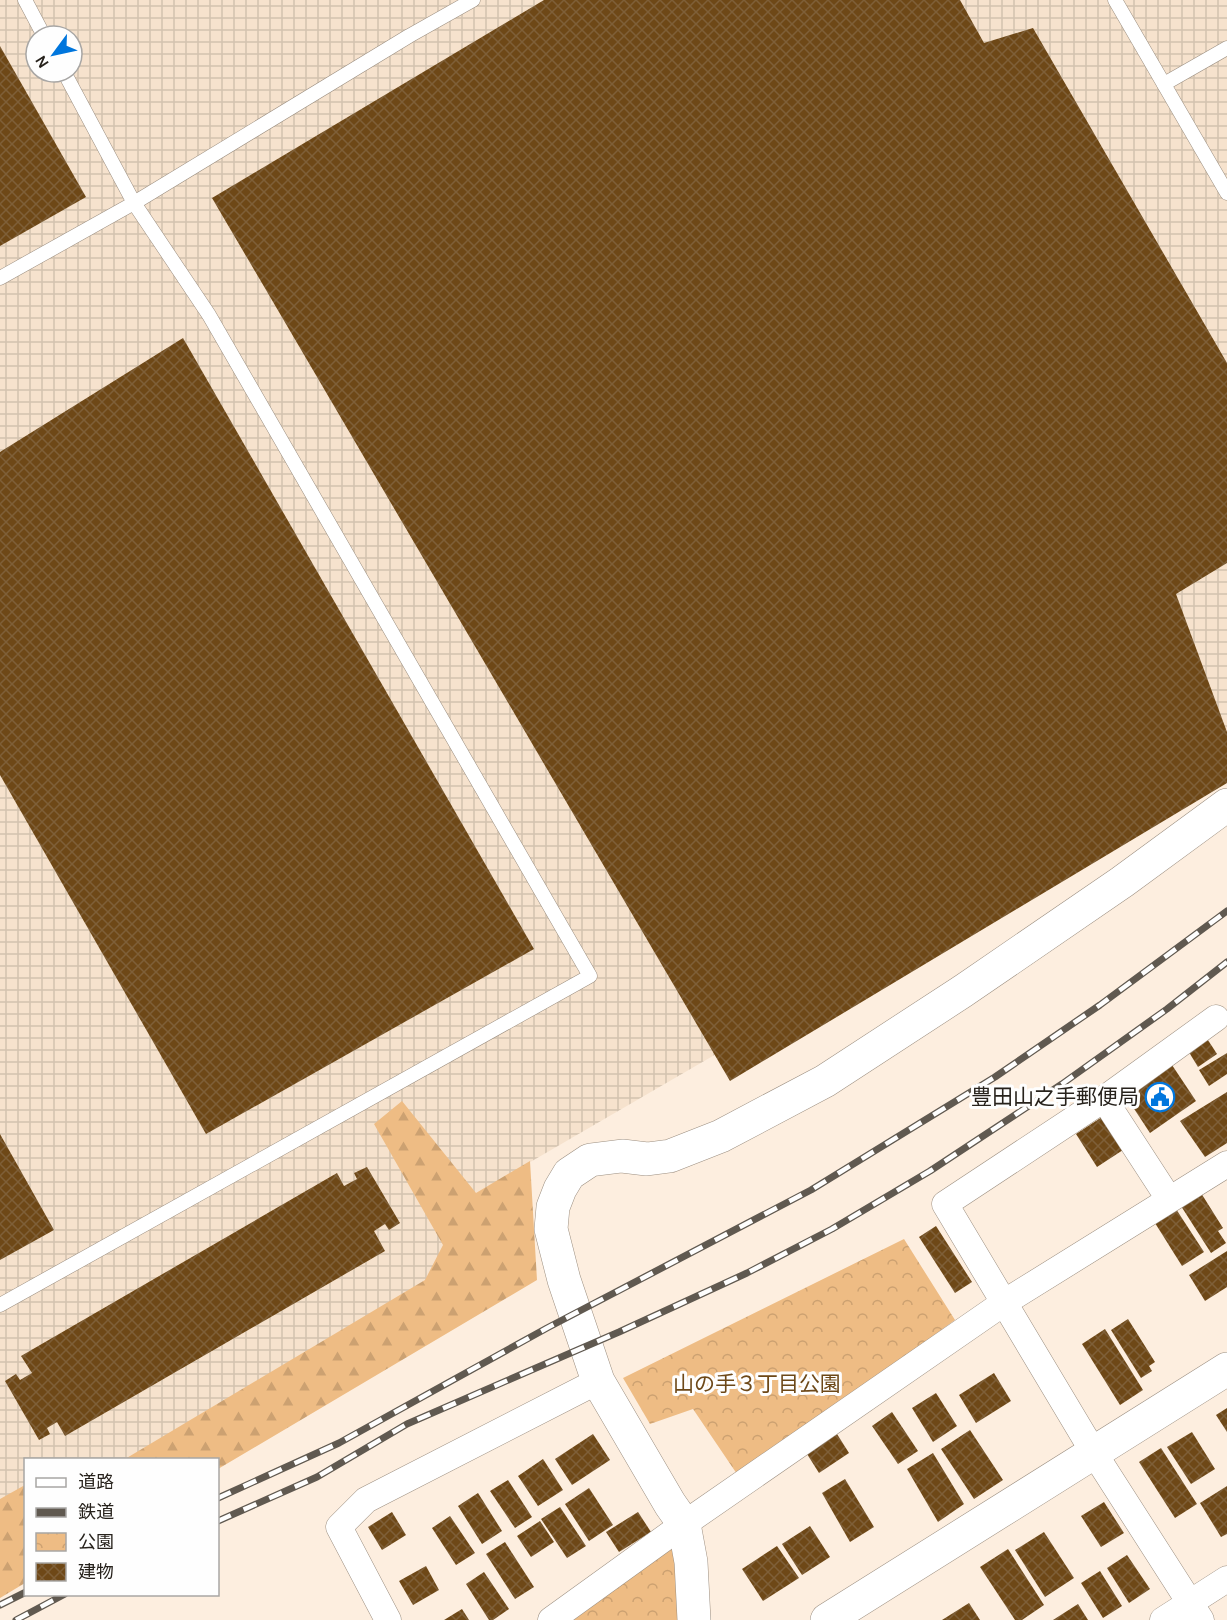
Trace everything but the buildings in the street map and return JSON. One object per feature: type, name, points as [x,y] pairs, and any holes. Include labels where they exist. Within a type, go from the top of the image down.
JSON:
[{"type":"street","points":[[694,1620],[691,1562],[684,1524],[598,1381],[564,1280],[551,1229],[553,1207],[569,1174],[590,1160],[622,1156],[647,1159],[670,1156],[721,1136],[825,1081],[963,991],[1122,882],[1227,805]]},
{"type":"street","points":[[1195,1611],[1094,1453],[945,1204],[1104,1099],[1216,1018]]},
{"type":"street","points":[[1104,1099],[1169,1199]]},
{"type":"street","points":[[551,1620],[684,1524],[1005,1302],[1227,1164]]},
{"type":"street","points":[[827,1620],[1227,1369]]},
{"type":"street","points":[[388,1620],[339,1527],[366,1500],[598,1381]]},
{"type":"street","points":[[1162,1620],[1195,1611],[1227,1580]]},
{"type":"lane","points":[[25,0],[38,24]]},
{"type":"lane","points":[[0,278],[134,203],[409,36],[473,0]]},
{"type":"lane","points":[[1115,0],[1227,193]]},
{"type":"lane","points":[[1164,84],[1227,48]]},
{"type":"lane","points":[[0,1305],[590,976],[209,315],[134,203],[70,84]]},
{"type":"shaded area","points":[[0,0],[1227,0],[1227,763],[797,1007],[477,1193],[514,1288],[190,1458],[24,1458],[24,1546],[0,1558]]},
{"type":"green space","points":[[402,1101],[476,1193],[530,1161],[537,1280],[219,1468],[219,1458],[127,1458],[425,1280],[443,1245],[374,1124]]},
{"type":"green space","name":"山の手３丁目公園","points":[[904,1239],[955,1320],[739,1477],[693,1409],[650,1424],[623,1378]]},
{"type":"green space","points":[[24,1486],[24,1584],[0,1598],[0,1499]]},
{"type":"green space","points":[[677,1541],[683,1620],[567,1620]]},
{"type":"railway","points":[[219,1498],[339,1443],[547,1328],[811,1190],[995,1077],[1100,1005],[1227,911]]},
{"type":"railway","points":[[219,1521],[317,1477],[407,1424],[619,1332],[747,1273],[832,1229],[930,1171],[1062,1084],[1167,1009],[1227,962]]},
{"type":"railway","points":[[0,1605],[24,1593]]},
{"type":"railway","points":[[16,1620],[61,1596]]},
{"type":"place","name":"豊田山之手郵便局","points":[[1160,1097]]}]
